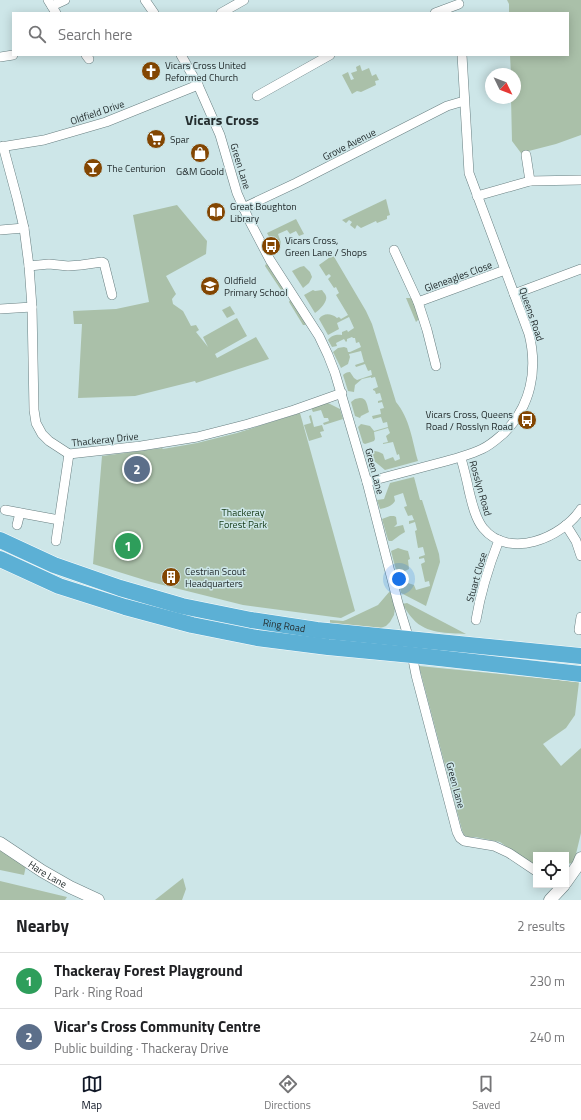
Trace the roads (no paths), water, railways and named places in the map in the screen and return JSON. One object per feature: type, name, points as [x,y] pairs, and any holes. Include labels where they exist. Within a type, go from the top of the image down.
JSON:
[{"type":"highway","name":"Ring Road","points":[[0,540],[54,565],[120,588],[182,606],[259,622],[317,630],[581,656]]},
{"type":"highway","name":"Ring Road","points":[[0,559],[59,586],[125,607],[192,625],[257,638],[581,674]]},
{"type":"street","points":[[52,6],[65,0]]},
{"type":"street","points":[[145,0],[153,12]]},
{"type":"street","points":[[223,12],[244,0]]},
{"type":"street","points":[[438,12],[459,6]]},
{"type":"street","points":[[0,57],[12,55]]},
{"type":"street","name":"Green Lane","points":[[181,56],[198,85],[220,135],[243,208],[270,260],[319,336],[332,363],[367,482],[398,603],[409,639],[418,683],[457,832],[460,838],[464,841],[494,846],[509,853],[533,869]]},
{"type":"street","points":[[257,96],[328,56]]},
{"type":"street","name":"Queens Road","points":[[367,482],[461,458],[486,447],[507,430],[519,415],[524,407],[530,389],[533,368],[531,343],[524,320],[469,173],[462,56]]},
{"type":"street","name":"Oldfield Drive","points":[[1,146],[44,140],[106,122],[198,85]]},
{"type":"street","name":"Grove Avenue","points":[[243,208],[296,183],[447,106],[464,101]]},
{"type":"street","name":"Thackeray Drive","points":[[1,146],[17,198],[24,228],[29,266],[32,307],[34,410],[36,423],[42,434],[49,441],[69,454],[141,446],[197,437],[248,424],[342,393]]},
{"type":"street","points":[[526,155],[530,181]]},
{"type":"street","points":[[477,196],[530,181],[581,180]]},
{"type":"street","points":[[0,230],[24,228]]},
{"type":"street","name":"Gleneagles Close","points":[[394,250],[418,302],[436,366]]},
{"type":"street","points":[[29,266],[48,264],[68,266],[99,262],[104,263],[112,296]]},
{"type":"street","points":[[514,294],[581,269]]},
{"type":"street","name":"Gleneagles Close","points":[[418,302],[505,270]]},
{"type":"street","points":[[0,309],[32,307]]},
{"type":"street","points":[[56,541],[69,454]]},
{"type":"street","name":"Rosslyn Road","points":[[461,458],[474,510],[480,523],[488,533],[499,540],[514,545],[528,544],[542,540],[554,534],[566,525],[581,509]]},
{"type":"street","points":[[5,510],[59,520]]},
{"type":"street","points":[[17,525],[20,513]]},
{"type":"street","points":[[566,525],[576,541],[581,556]]},
{"type":"street","name":"Stuart Close","points":[[476,620],[484,582],[499,540]]},
{"type":"street","points":[[579,630],[581,617]]},
{"type":"street","name":"Hare Lane","points":[[0,843],[42,871],[70,887],[98,900]]},
{"type":"street","points":[[569,878],[581,858]]},
{"type":"street","points":[[550,900],[559,888]]},
{"type":"place","name":"Vicars Cross United Reformed Church","points":[[151,71]]},
{"type":"place","name":"Spar","points":[[156,139]]},
{"type":"place","name":"G&M Goold","points":[[200,153]]},
{"type":"place","name":"The Centurion","points":[[93,168]]},
{"type":"place","name":"Great Boughton Library","points":[[216,212]]},
{"type":"place","name":"Vicars Cross, Green Lane / Shops","points":[[271,246]]},
{"type":"place","name":"Oldfield Primary School","points":[[210,286]]},
{"type":"place","name":"Vicars Cross, Queens Road / Rosslyn Road","points":[[527,420]]},
{"type":"place","name":"Vicar's Cross Community Centre","points":[[137,469]]},
{"type":"place","name":"Thackeray Forest Playground","points":[[128,546]]},
{"type":"place","name":"Cestrian Scout Headquarters","points":[[171,577]]},
{"type":"district","name":"Vicars Cross","points":[[222,120]]},
{"type":"park label","name":"Thackeray Forest Park","points":[[243,518]]}]
